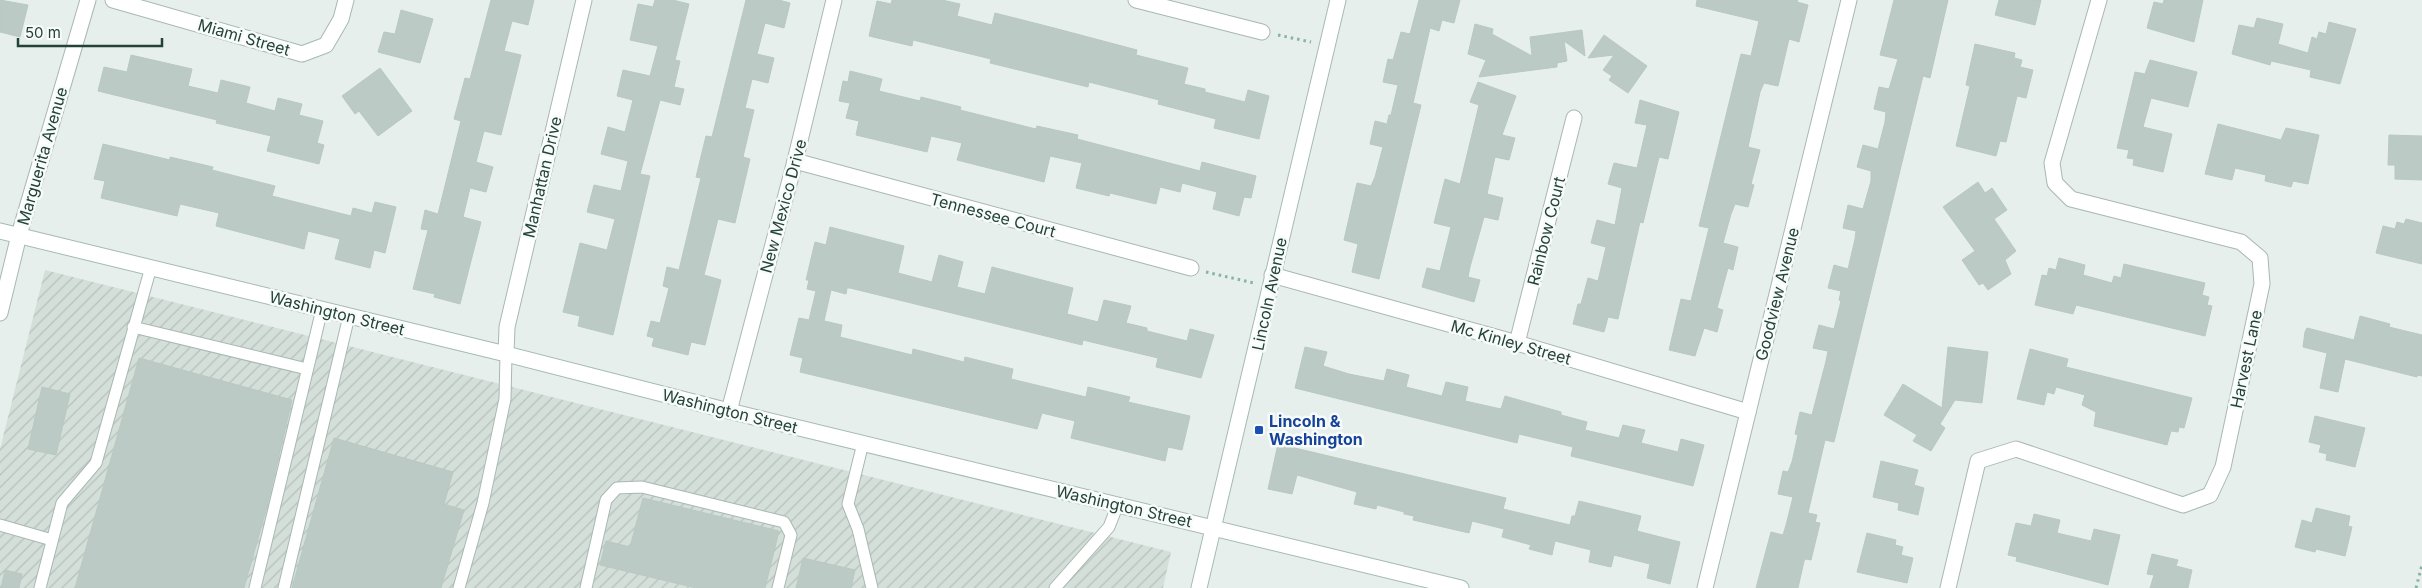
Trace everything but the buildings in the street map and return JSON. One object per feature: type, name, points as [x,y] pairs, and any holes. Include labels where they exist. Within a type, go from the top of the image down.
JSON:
[{"type":"street","name":"Marguerita Avenue","points":[[0,313],[19,235],[88,0]]},
{"type":"street","name":"Miami Street","points":[[114,0],[302,54],[326,45],[341,19],[346,0]]},
{"type":"street","name":"Manhattan Drive","points":[[506,354],[507,327],[584,0]]},
{"type":"street","name":"New Mexico Drive","points":[[729,411],[795,162],[834,0]]},
{"type":"street","points":[[1136,0],[1262,32]]},
{"type":"street","name":"Lincoln Avenue","points":[[1199,588],[1257,350],[1271,281],[1338,0]]},
{"type":"street","name":"Goodview Avenue","points":[[1706,588],[1849,0]]},
{"type":"street","name":"Harvest Lane","points":[[1948,588],[1978,461],[2016,449],[2183,505],[2210,495],[2223,467],[2262,284],[2260,258],[2241,242],[2070,199],[2055,183],[2052,163],[2099,0]]},
{"type":"street","name":"Rainbow Court","points":[[1517,343],[1574,118]]},
{"type":"street","name":"Tennessee Court","points":[[795,162],[1191,268]]},
{"type":"street","name":"Washington Street","points":[[0,230],[506,354],[729,411],[1461,588]]},
{"type":"street","name":"Mc Kinley Street","points":[[1271,281],[1517,343],[1748,412]]},
{"type":"lane","points":[[40,588],[62,503],[96,463],[150,267]]},
{"type":"lane","points":[[255,588],[303,391],[306,369],[322,309]]},
{"type":"lane","points":[[284,588],[349,316]]},
{"type":"lane","points":[[133,327],[306,369]]},
{"type":"lane","points":[[459,588],[483,503],[505,399],[506,354]]},
{"type":"lane","points":[[863,443],[848,504],[858,529],[872,588]]},
{"type":"lane","points":[[586,588],[606,500],[617,488],[642,487],[784,522],[791,535],[778,588]]},
{"type":"lane","points":[[1055,588],[1109,527],[1118,504]]},
{"type":"lane","points":[[0,525],[52,540]]},
{"type":"path","points":[[1262,32],[1327,46]]},
{"type":"path","points":[[1191,268],[1271,281]]},
{"type":"path","points":[[2416,588],[2422,564]]},
{"type":"shaded area","points":[[45,270],[1171,552],[1163,588],[0,588],[0,449]]},
{"type":"place","name":"Lincoln & Washington","points":[[1259,430]]}]
